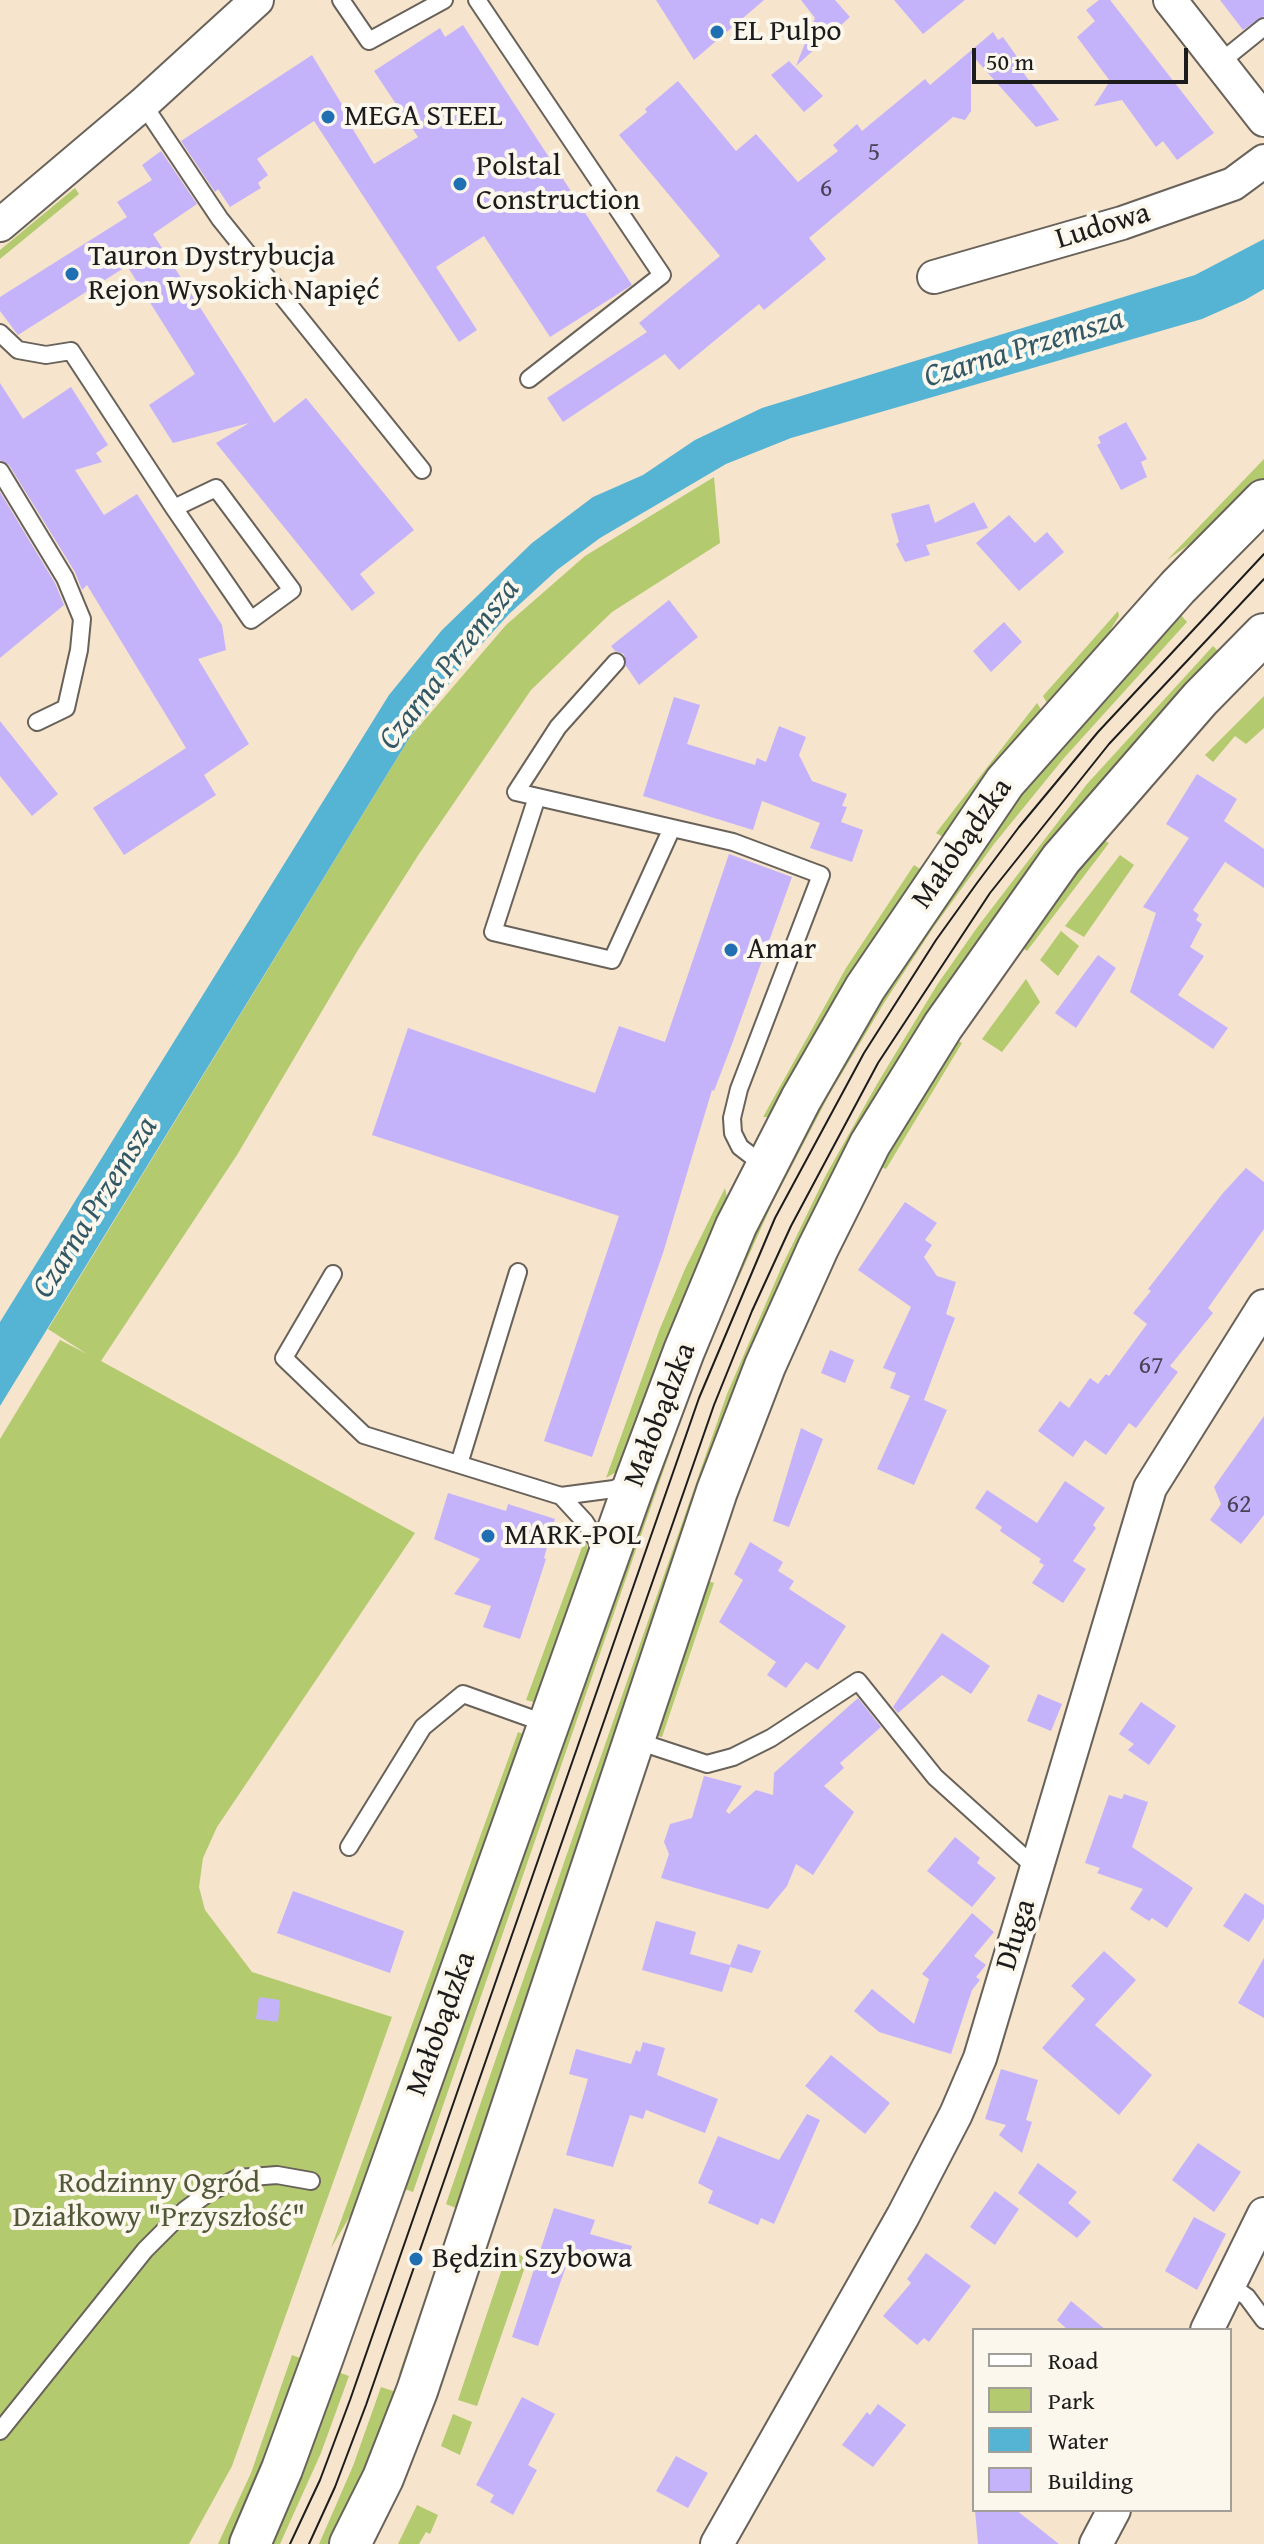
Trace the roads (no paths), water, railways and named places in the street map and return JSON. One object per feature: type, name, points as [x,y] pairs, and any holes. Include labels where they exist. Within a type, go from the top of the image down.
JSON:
[{"type":"street","points":[[0,225],[143,104],[257,0]]},
{"type":"street","points":[[1170,0],[1264,120]]},
{"type":"street","name":"Ludowa","points":[[934,277],[1122,223],[1233,184],[1264,161]]},
{"type":"street","name":"Małobądzka","points":[[250,2544],[292,2441],[636,1479],[684,1351],[736,1226],[801,1099],[865,988],[1005,782],[1168,598],[1264,500]]},
{"type":"street","points":[[350,2544],[383,2478],[417,2391],[717,1491],[765,1366],[818,1248],[870,1144],[943,1026],[1061,859],[1200,699],[1264,634]]},
{"type":"street","name":"Długa","points":[[717,2544],[903,2216],[956,2114],[980,2058],[1150,1488],[1264,1306]]},
{"type":"street","points":[[1208,2328],[1264,2214]]},
{"type":"street","points":[[1096,2544],[1113,2512]]},
{"type":"lane","points":[[341,0],[369,41],[444,0]]},
{"type":"lane","points":[[477,0],[662,275],[529,379]]},
{"type":"lane","points":[[1218,64],[1264,27]]},
{"type":"lane","points":[[143,104],[220,219],[422,470]]},
{"type":"lane","points":[[0,333],[18,350],[46,355],[71,351],[174,508],[251,620],[292,590],[216,488],[174,508]]},
{"type":"lane","points":[[0,471],[65,578],[82,619],[79,650],[66,708],[37,722]]},
{"type":"lane","points":[[616,662],[558,727],[516,792],[733,842],[821,875],[739,1089],[732,1118],[733,1133],[740,1147],[766,1167]]},
{"type":"lane","points":[[537,797],[493,932],[597,957],[612,960],[672,828]]},
{"type":"lane","points":[[459,1464],[518,1272]]},
{"type":"lane","points":[[333,1274],[284,1358],[364,1435],[561,1496],[614,1489],[636,1479]]},
{"type":"lane","points":[[561,1496],[585,1522],[597,1541],[604,1568]]},
{"type":"lane","points":[[633,1740],[707,1764],[733,1757],[771,1738],[858,1681],[935,1777],[1037,1869]]},
{"type":"lane","points":[[349,1847],[423,1727],[463,1694],[549,1725]]},
{"type":"lane","points":[[0,2431],[145,2250],[185,2210],[208,2193],[238,2178],[277,2175],[311,2181]]},
{"type":"lane","points":[[1230,2285],[1247,2297],[1264,2320]]},
{"type":"water","name":"Czarna Przemsza","points":[[1264,239],[1264,289],[1245,300],[1202,319],[791,438],[726,464],[600,538],[557,570],[509,614],[461,667],[410,737],[0,1406],[0,1322],[389,695],[442,630],[532,543],[593,497],[643,475],[695,440],[762,408],[1195,275]]},
{"type":"tram line","points":[[290,2544],[320,2480],[350,2400],[699,1398],[775,1218],[864,1053],[936,940],[977,883],[1098,732],[1264,554]]},
{"type":"tram line","points":[[309,2544],[335,2487],[366,2405],[714,1405],[791,1226],[878,1063],[990,893],[1109,744],[1264,579]]},
{"type":"place","name":"EL Pulpo","points":[[717,32]]},
{"type":"place","name":"MEGA STEEL","points":[[328,117]]},
{"type":"place","name":"Polstal Construction","points":[[460,184]]},
{"type":"place","name":"Tauron Dystrybucja Rejon Wysokich Napięć","points":[[72,274]]},
{"type":"place","name":"Amar","points":[[731,950]]},
{"type":"place","name":"MARK-POL","points":[[488,1536]]},
{"type":"place","name":"Będzin Szybowa","points":[[416,2259]]},
{"type":"park label","name":"Rodzinny Ogród Działkowy \"Przyszłość\"","points":[[159,2201]]}]
